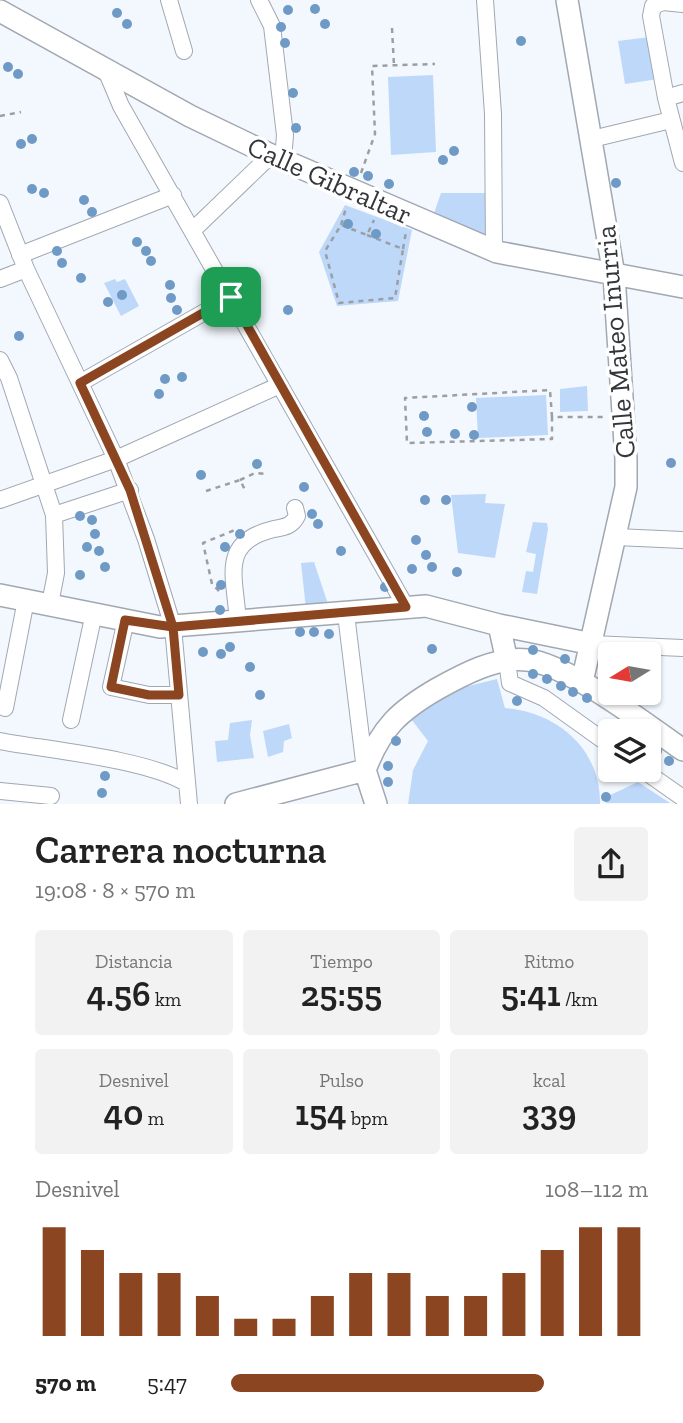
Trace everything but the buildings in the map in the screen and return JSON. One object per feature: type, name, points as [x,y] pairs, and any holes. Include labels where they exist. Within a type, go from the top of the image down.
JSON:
[{"type":"street","points":[[169,0],[184,51]]},
{"type":"street","points":[[193,230],[277,158],[285,135],[270,20],[259,0]]},
{"type":"street","points":[[485,0],[493,114],[494,251]]},
{"type":"street","name":"Calle Mateo Inurria","points":[[567,0],[614,275],[626,487],[582,682]]},
{"type":"street","points":[[683,4],[655,4],[651,16],[666,98],[683,163]]},
{"type":"street","name":"Calle Gibraltar","points":[[0,11],[190,116],[382,205],[494,251],[683,287]]},
{"type":"street","points":[[105,68],[121,106],[406,607]]},
{"type":"street","points":[[666,98],[683,93]]},
{"type":"street","points":[[592,139],[671,120]]},
{"type":"street","points":[[0,279],[23,262],[173,195]]},
{"type":"street","points":[[0,203],[23,262],[130,490],[173,627],[189,803]]},
{"type":"street","points":[[80,383],[231,297]]},
{"type":"street","points":[[0,360],[4,380],[54,515],[56,573],[50,604]]},
{"type":"street","points":[[0,500],[116,459],[280,385]]},
{"type":"street","points":[[54,515],[130,490]]},
{"type":"street","points":[[239,622],[234,562],[241,543],[258,533],[291,525],[297,516],[295,508]]},
{"type":"street","points":[[615,537],[683,540]]},
{"type":"street","points":[[0,595],[173,627],[433,606],[499,625],[592,644],[683,648]]},
{"type":"street","points":[[5,708],[26,600]]},
{"type":"street","points":[[71,720],[94,613]]},
{"type":"street","points":[[346,614],[365,770],[376,803]]},
{"type":"street","points":[[125,620],[111,687],[149,695],[179,695]]},
{"type":"street","points":[[499,625],[510,683],[544,698],[598,737]]},
{"type":"street","points":[[236,803],[365,770],[388,725],[413,703],[447,683],[507,661],[529,660],[582,682],[683,750]]},
{"type":"street","points":[[0,741],[138,766],[170,775],[186,783]]},
{"type":"street","points":[[660,782],[683,798]]},
{"type":"street","points":[[0,791],[51,796]]},
{"type":"path","points":[[392,28],[394,66]]},
{"type":"path","points":[[353,192],[375,134],[372,66],[435,64]]},
{"type":"path","points":[[0,116],[20,112]]},
{"type":"path","points":[[367,235],[382,205]]},
{"type":"path","points":[[341,225],[367,235],[403,249],[395,298],[339,303],[325,251],[341,225]]},
{"type":"path","points":[[550,390],[552,417],[552,439],[407,443],[405,398],[550,390]]},
{"type":"path","points":[[552,417],[623,417]]},
{"type":"path","points":[[206,491],[255,473],[266,474]]},
{"type":"path","points":[[240,480],[245,491]]},
{"type":"shaded area","points":[[650,37],[658,79],[625,84],[618,41]]},
{"type":"shaded area","points":[[433,75],[436,152],[391,155],[388,77]]},
{"type":"shaded area","points":[[441,193],[487,193],[486,234],[480,236],[433,216]]},
{"type":"shaded area","points":[[345,205],[412,230],[398,301],[337,306],[319,252]]},
{"type":"shaded area","points":[[115,279],[117,282],[125,279],[139,306],[121,316],[104,283]]},
{"type":"shaded area","points":[[587,386],[588,411],[560,412],[560,389]]},
{"type":"shaded area","points":[[546,395],[548,435],[478,438],[476,398]]},
{"type":"shaded area","points":[[486,494],[485,503],[505,504],[495,558],[458,553],[451,495]]},
{"type":"shaded area","points":[[533,522],[547,523],[548,529],[537,594],[522,592],[526,571],[533,572],[536,554],[526,552]]},
{"type":"shaded area","points":[[314,562],[329,607],[306,609],[301,563]]},
{"type":"shaded area","points":[[497,679],[505,708],[524,711],[558,725],[584,750],[593,766],[600,804],[408,804],[413,770],[428,741],[411,719],[448,691]]},
{"type":"shaded area","points":[[252,720],[250,735],[254,758],[217,762],[215,741],[228,740],[230,723]]},
{"type":"shaded area","points":[[289,724],[292,738],[284,741],[283,752],[268,757],[263,731]]},
{"type":"shaded area","points":[[638,782],[670,803],[606,803],[606,797]]},
{"type":"route","points":[[231,297],[80,383],[130,490],[173,627],[125,620],[111,687],[149,695],[179,695],[173,627],[406,607],[231,297]]}]
